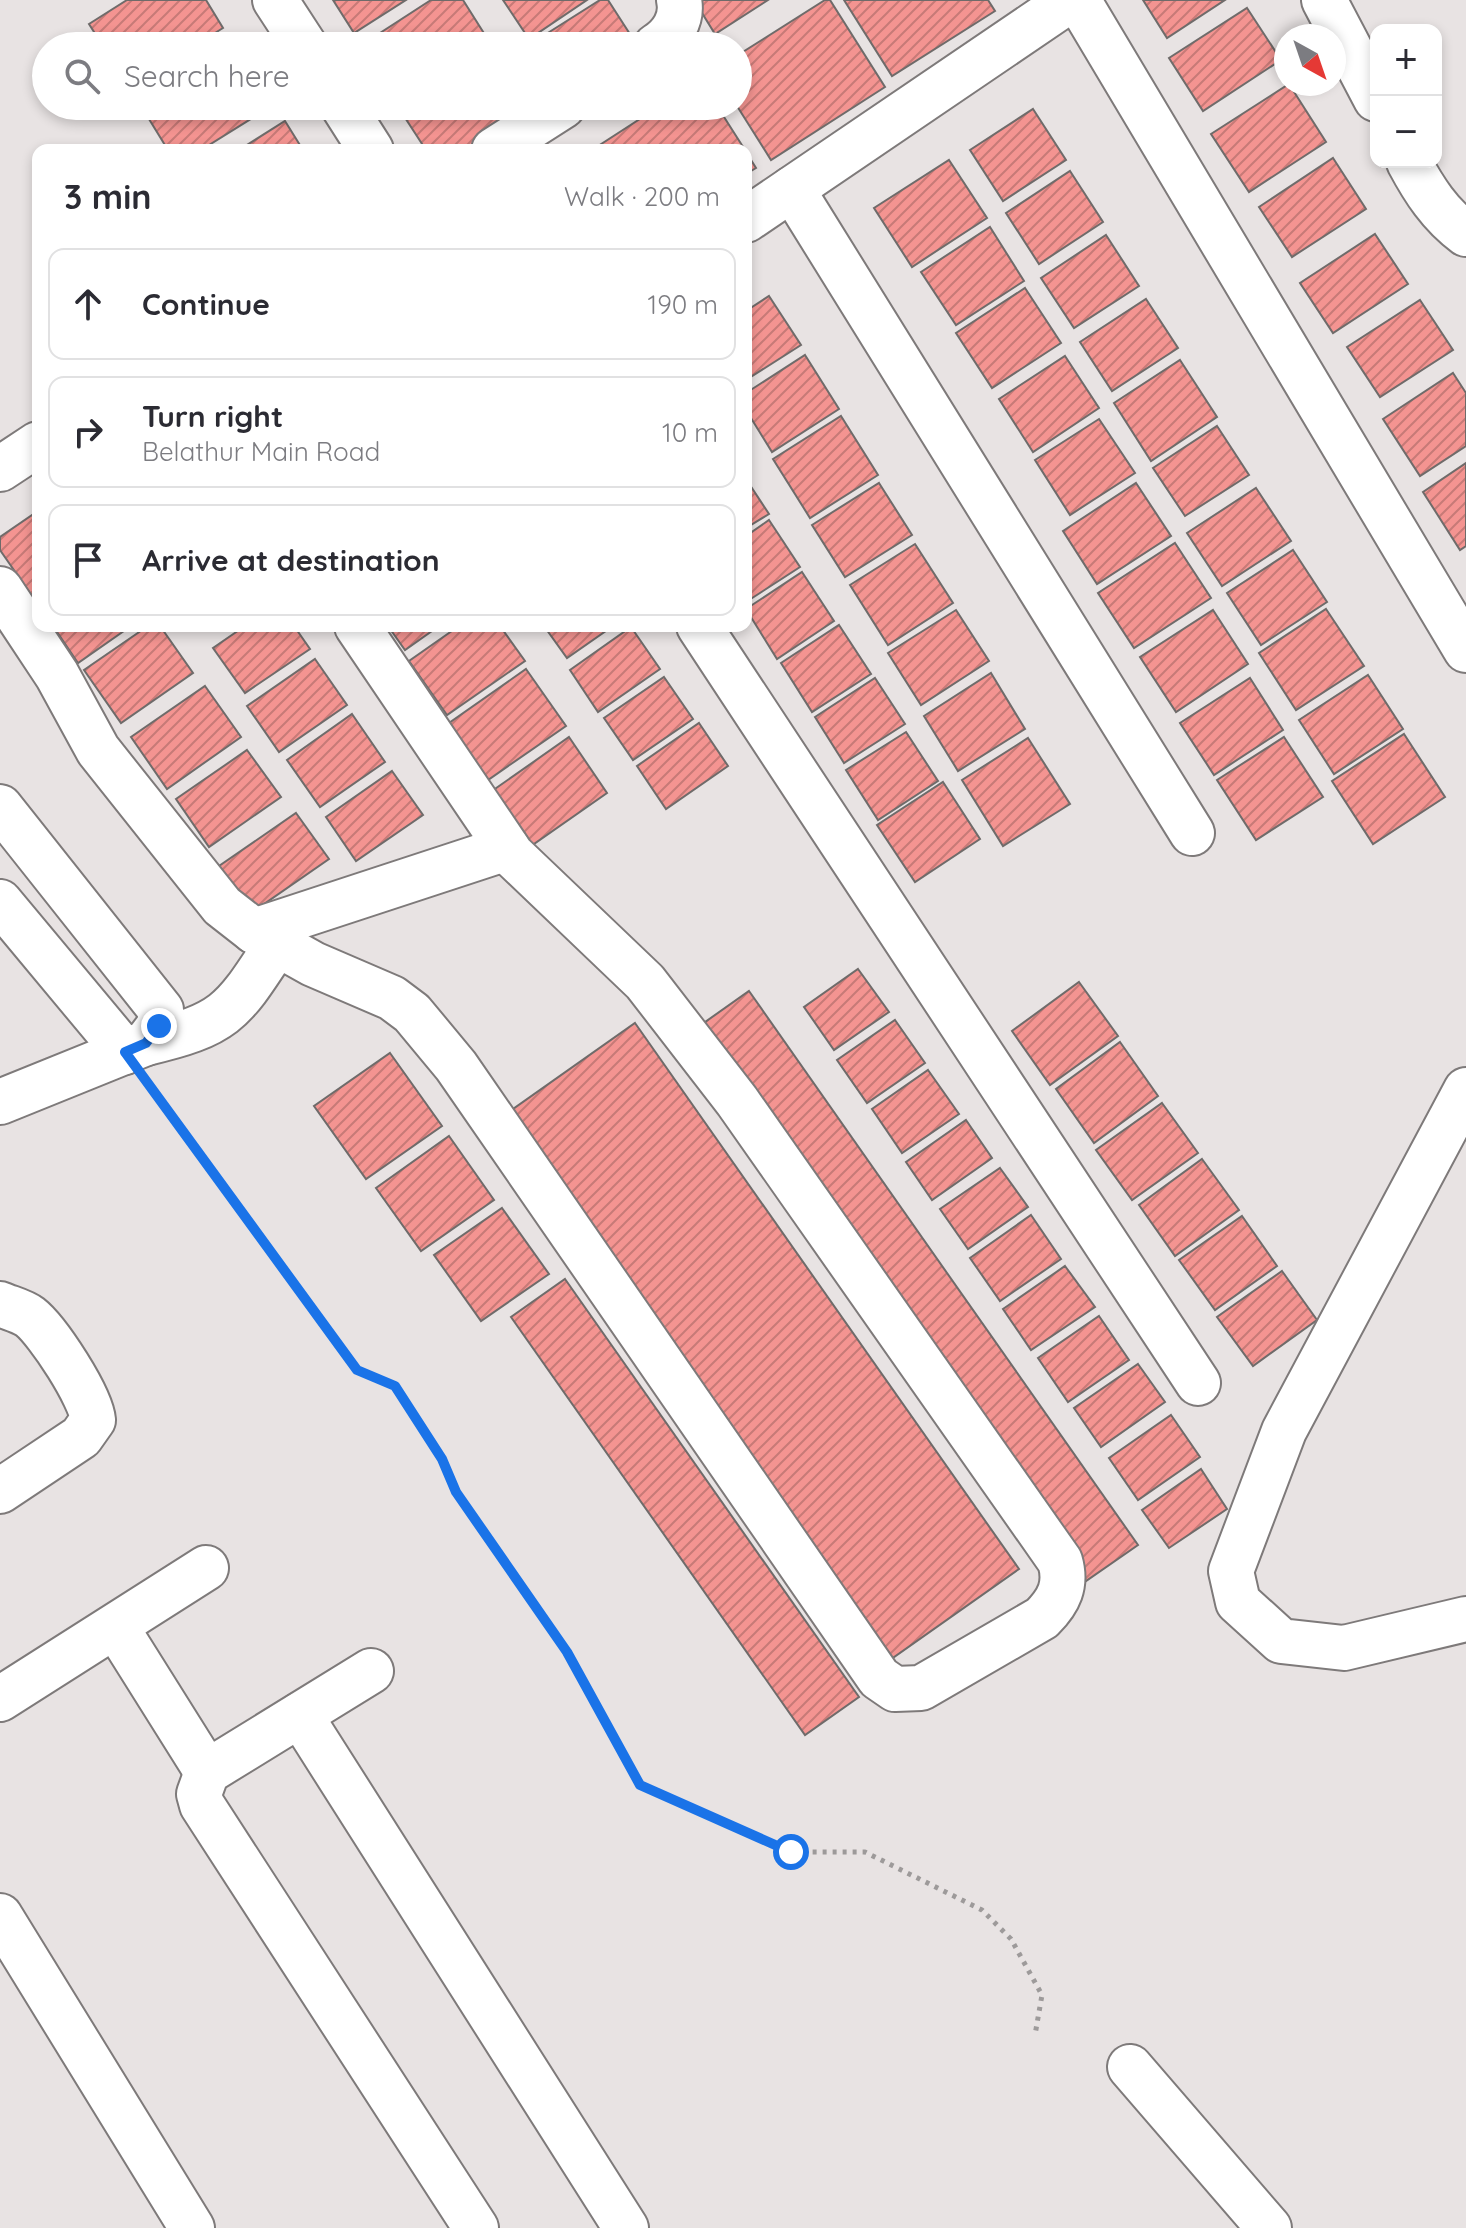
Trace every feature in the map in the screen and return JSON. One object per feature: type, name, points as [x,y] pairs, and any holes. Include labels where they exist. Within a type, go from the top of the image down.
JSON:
[{"type":"street","points":[[275,0],[296,32]]},
{"type":"street","points":[[310,0],[329,32]]},
{"type":"street","points":[[672,32],[681,16],[679,0]]},
{"type":"street","points":[[752,216],[1070,0]]},
{"type":"street","points":[[1078,0],[1466,650]]},
{"type":"street","points":[[1324,0],[1374,96]]},
{"type":"street","points":[[352,120],[367,144]]},
{"type":"street","points":[[384,120],[398,144]]},
{"type":"street","points":[[503,144],[541,120]]},
{"type":"street","points":[[1412,168],[1425,192],[1449,222],[1466,234]]},
{"type":"street","points":[[792,189],[1192,833]]},
{"type":"street","points":[[0,469],[32,448]]},
{"type":"street","points":[[0,589],[57,675],[98,750],[222,906],[266,937],[313,964],[392,998],[428,1031],[879,1678],[895,1689],[921,1688],[1042,1618],[1064,1587],[1060,1561],[737,1101],[645,982],[507,848],[361,632]]},
{"type":"street","points":[[703,632],[1198,1383]]},
{"type":"street","points":[[0,807],[161,1010],[159,1026],[135,1047]]},
{"type":"street","points":[[0,1102],[135,1047],[196,1031],[237,1005],[266,937],[507,848]]},
{"type":"street","points":[[0,902],[135,1047]]},
{"type":"street","points":[[1466,1090],[1284,1431],[1231,1571],[1238,1602],[1281,1641],[1344,1648],[1466,1619]]},
{"type":"street","points":[[0,1304],[30,1317],[71,1370],[92,1406],[93,1420],[81,1437],[0,1491]]},
{"type":"street","points":[[0,1699],[206,1568]]},
{"type":"street","points":[[116,1627],[207,1772]]},
{"type":"street","points":[[371,1671],[207,1772],[199,1794],[202,1805],[476,2228]]},
{"type":"street","points":[[300,1715],[626,2228]]},
{"type":"street","points":[[0,1916],[192,2228]]},
{"type":"street","points":[[1130,2067],[1269,2228]]},
{"type":"path","points":[[135,1047],[357,1370],[395,1386],[442,1459],[456,1492],[567,1652],[640,1785],[791,1852],[865,1852],[982,1910],[1011,1939],[1042,1995],[1035,2035]]},
{"type":"building","points":[[127,0],[206,0],[223,28],[217,32],[94,32],[89,24]]},
{"type":"building","points":[[333,0],[406,0],[356,32]]},
{"type":"building","points":[[431,0],[463,0],[483,32],[382,32]]},
{"type":"building","points":[[503,0],[587,0],[539,32],[524,32]]},
{"type":"building","points":[[600,0],[608,0],[629,32],[549,32]]},
{"type":"building","points":[[694,0],[768,0],[718,32],[714,32]]},
{"type":"building","points":[[825,0],[830,0],[885,87],[771,160],[746,120],[752,120],[752,46]]},
{"type":"building","points":[[844,0],[988,0],[995,11],[892,76]]},
{"type":"building","points":[[1143,0],[1225,0],[1167,38]]},
{"type":"building","points":[[1247,8],[1274,49],[1274,65],[1203,111],[1169,58]]},
{"type":"building","points":[[1274,94],[1297,96],[1326,142],[1249,192],[1211,134]]},
{"type":"building","points":[[1033,109],[1066,160],[1003,201],[970,150]]},
{"type":"building","points":[[150,120],[249,120],[211,144],[164,144]]},
{"type":"building","points":[[407,120],[514,120],[489,144],[422,144]]},
{"type":"building","points":[[638,120],[726,120],[741,144],[601,144]]},
{"type":"building","points":[[285,121],[299,144],[249,144]]},
{"type":"building","points":[[1333,158],[1366,209],[1292,257],[1259,207]]},
{"type":"building","points":[[949,160],[987,218],[912,267],[874,208]]},
{"type":"building","points":[[1070,171],[1103,222],[1039,264],[1006,213]]},
{"type":"building","points":[[990,227],[1024,281],[956,325],[921,272]]},
{"type":"building","points":[[1375,234],[1408,284],[1333,333],[1300,283]]},
{"type":"building","points":[[1106,235],[1139,286],[1074,328],[1041,278]]},
{"type":"building","points":[[1025,288],[1061,343],[992,388],[956,333]]},
{"type":"building","points":[[769,296],[801,345],[752,376],[752,307]]},
{"type":"building","points":[[1146,299],[1178,348],[1112,391],[1080,342]]},
{"type":"building","points":[[1420,300],[1453,350],[1380,397],[1347,347]]},
{"type":"building","points":[[805,355],[839,409],[772,452],[752,420],[752,389]]},
{"type":"building","points":[[1065,356],[1099,408],[1033,452],[999,399]]},
{"type":"building","points":[[1180,360],[1217,417],[1151,461],[1114,403]]},
{"type":"building","points":[[1453,373],[1466,393],[1466,446],[1420,476],[1383,419]]},
{"type":"building","points":[[841,416],[878,475],[810,518],[773,459]]},
{"type":"building","points":[[1099,419],[1135,473],[1070,515],[1035,460]]},
{"type":"building","points":[[1217,426],[1249,475],[1185,516],[1153,468]]},
{"type":"building","points":[[1466,463],[1466,546],[1460,550],[1423,492]]},
{"type":"building","points":[[879,483],[912,535],[845,577],[812,525]]},
{"type":"building","points":[[1136,483],[1171,536],[1097,584],[1063,531]]},
{"type":"building","points":[[752,488],[769,514],[752,524]]},
{"type":"building","points":[[1256,488],[1291,541],[1222,586],[1187,533]]},
{"type":"building","points":[[32,515],[32,596],[0,550],[0,537]]},
{"type":"building","points":[[769,520],[800,567],[752,598],[752,532]]},
{"type":"building","points":[[1175,543],[1211,598],[1134,648],[1098,593]]},
{"type":"building","points":[[915,544],[953,603],[888,645],[850,585]]},
{"type":"building","points":[[1293,550],[1327,602],[1261,645],[1227,593]]},
{"type":"building","points":[[802,572],[834,621],[777,659],[752,619],[752,605]]},
{"type":"building","points":[[1326,609],[1364,666],[1296,710],[1259,653]]},
{"type":"building","points":[[956,610],[989,661],[921,705],[888,653]]},
{"type":"building","points":[[1213,610],[1248,664],[1176,712],[1140,657]]},
{"type":"building","points":[[839,625],[871,674],[812,712],[781,663]]},
{"type":"building","points":[[57,632],[122,632],[78,663]]},
{"type":"building","points":[[139,632],[164,632],[193,673],[121,723],[84,670]]},
{"type":"building","points":[[236,632],[298,632],[310,649],[245,693],[213,648]]},
{"type":"building","points":[[392,632],[430,632],[405,650]]},
{"type":"building","points":[[450,632],[504,632],[525,661],[447,715],[409,661]]},
{"type":"building","points":[[548,632],[604,632],[567,658]]},
{"type":"building","points":[[624,632],[634,632],[660,669],[598,712],[570,670]]},
{"type":"building","points":[[315,659],[347,705],[279,752],[247,706]]},
{"type":"building","points":[[526,669],[566,726],[488,780],[449,723]]},
{"type":"building","points":[[991,673],[1025,729],[958,771],[924,716]]},
{"type":"building","points":[[1368,675],[1403,729],[1334,774],[1299,720]]},
{"type":"building","points":[[664,677],[693,719],[633,760],[604,718]]},
{"type":"building","points":[[875,678],[905,724],[844,763],[815,717]]},
{"type":"building","points":[[1250,678],[1283,730],[1214,775],[1180,723]]},
{"type":"building","points":[[205,686],[241,737],[167,789],[131,737]]},
{"type":"building","points":[[352,714],[385,762],[320,807],[287,760]]},
{"type":"building","points":[[699,723],[728,766],[666,809],[637,766]]},
{"type":"building","points":[[906,732],[938,781],[878,820],[846,770]]},
{"type":"building","points":[[1404,734],[1445,797],[1373,844],[1332,781]]},
{"type":"building","points":[[569,737],[607,793],[531,846],[492,791]]},
{"type":"building","points":[[1284,737],[1323,797],[1256,840],[1217,780]]},
{"type":"building","points":[[1028,738],[1070,804],[1003,846],[962,780]]},
{"type":"building","points":[[247,750],[281,797],[209,847],[176,799]]},
{"type":"building","points":[[392,771],[423,815],[356,861],[326,817]]},
{"type":"building","points":[[943,782],[980,839],[915,882],[877,825]]},
{"type":"building","points":[[296,813],[329,859],[251,913],[219,866]]},
{"type":"building","points":[[858,969],[889,1012],[834,1050],[804,1007]]},
{"type":"building","points":[[1079,982],[1118,1036],[1050,1085],[1012,1031]]},
{"type":"building","points":[[749,991],[1138,1545],[1086,1581],[698,1027]]},
{"type":"building","points":[[895,1020],[925,1063],[867,1103],[837,1060]]},
{"type":"building","points":[[635,1023],[1019,1569],[887,1662],[503,1116]]},
{"type":"building","points":[[1120,1042],[1158,1096],[1094,1143],[1056,1089]]},
{"type":"building","points":[[390,1053],[442,1126],[366,1179],[314,1106]]},
{"type":"building","points":[[928,1070],[959,1114],[902,1153],[872,1109]]},
{"type":"building","points":[[1162,1103],[1198,1153],[1132,1200],[1096,1150]]},
{"type":"building","points":[[966,1120],[992,1158],[932,1200],[906,1162]]},
{"type":"building","points":[[449,1136],[494,1200],[421,1251],[376,1188]]},
{"type":"building","points":[[1202,1159],[1239,1210],[1175,1256],[1139,1205]]},
{"type":"building","points":[[1000,1168],[1028,1207],[968,1249],[940,1209]]},
{"type":"building","points":[[502,1208],[549,1274],[481,1321],[434,1255]]},
{"type":"building","points":[[1031,1215],[1061,1259],[1000,1301],[970,1258]]},
{"type":"building","points":[[1242,1216],[1277,1266],[1215,1310],[1179,1260]]},
{"type":"building","points":[[1065,1266],[1095,1307],[1031,1350],[1003,1309]]},
{"type":"building","points":[[1282,1271],[1317,1320],[1253,1366],[1217,1317]]},
{"type":"building","points":[[565,1279],[859,1697],[805,1735],[511,1317]]},
{"type":"building","points":[[1099,1316],[1129,1360],[1068,1402],[1038,1358]]},
{"type":"building","points":[[1138,1364],[1165,1402],[1101,1447],[1074,1408]]},
{"type":"building","points":[[1171,1415],[1200,1457],[1138,1500],[1109,1458]]},
{"type":"building","points":[[1201,1469],[1227,1509],[1169,1548],[1142,1510]]},
{"type":"route","points":[[159,1026],[146,1043],[125,1052],[357,1370],[395,1386],[442,1459],[456,1492],[567,1652],[640,1785],[791,1852]]}]
